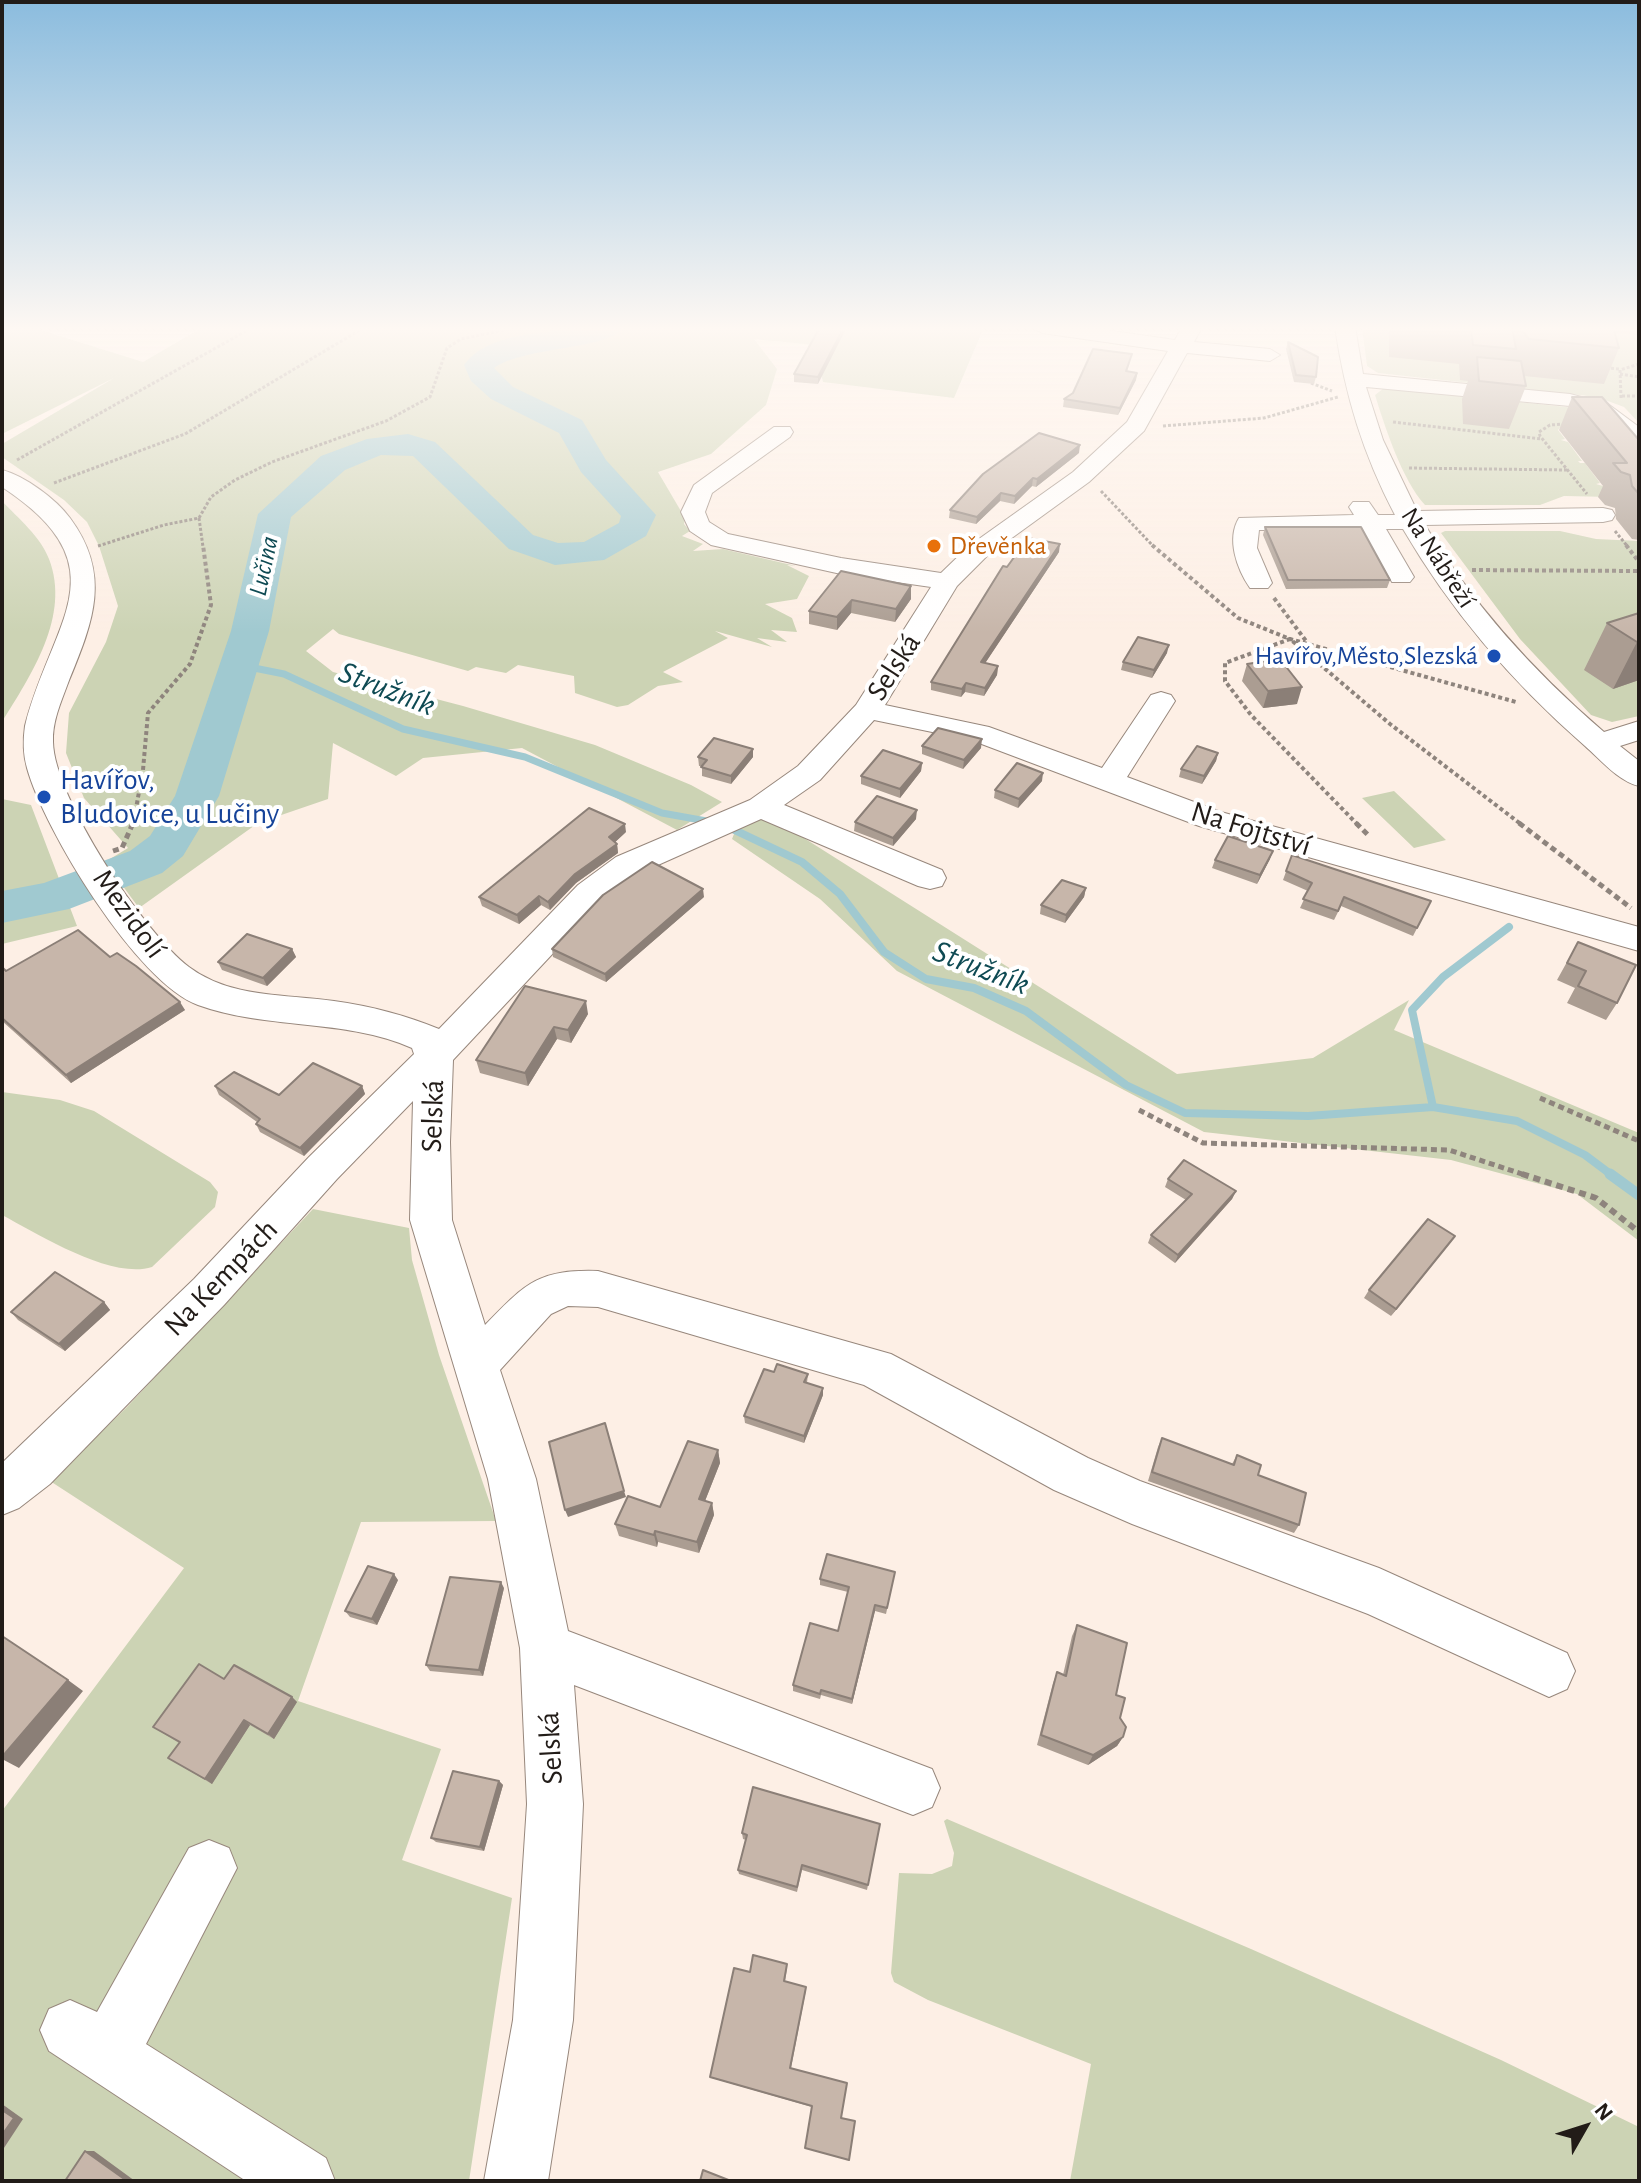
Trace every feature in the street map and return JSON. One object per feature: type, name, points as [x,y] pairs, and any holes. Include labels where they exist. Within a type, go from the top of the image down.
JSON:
[{"type":"street","name":"Selská","points":[[516,2181],[543,2020],[555,1804],[546,1648],[512,1479],[431,1220],[430,1142],[435,1058],[590,893],[628,865],[751,810],[796,784],[867,710],[947,582],[978,551],[1147,434],[1140,429]]},
{"type":"street","name":"Na Nábřeží","points":[[1368,429],[1412,520],[1455,591],[1509,658],[1598,743],[1639,777]]},
{"type":"street","points":[[782,432],[702,490],[693,512],[699,526],[720,540],[841,566],[947,582]]},
{"type":"street","name":"Mezidolí","points":[[7,470],[27,494],[60,521],[78,551],[86,588],[78,624],[42,714],[38,745],[51,793],[132,923],[165,966],[200,992],[248,1004],[356,1017],[405,1028],[426,1039],[435,1058]]},
{"type":"street","points":[[1366,514],[1401,577]]},
{"type":"street","points":[[1259,583],[1245,548],[1248,523],[1366,514],[1412,520],[1603,515]]},
{"type":"street","points":[[1109,781],[1161,701]]},
{"type":"street","name":"Na Fojtství","points":[[867,710],[979,733],[1210,819],[1639,939]]},
{"type":"street","points":[[1598,743],[1639,730]]},
{"type":"street","points":[[751,810],[930,878]]},
{"type":"street","name":"Na Kempách","points":[[2,1492],[33,1468],[198,1303],[323,1168],[435,1058]]},
{"type":"street","points":[[476,1365],[536,1301],[565,1288],[598,1289],[846,1359],[875,1368],[1071,1474],[1107,1490],[1379,1593],[1549,1671]]},
{"type":"street","points":[[546,1648],[913,1788]]},
{"type":"street","points":[[209,1868],[89,2042],[303,2181]]},
{"type":"path","points":[[7,470],[78,429]]},
{"type":"path","points":[[27,494],[95,466],[139,455],[195,429]]},
{"type":"path","points":[[90,860],[122,848],[132,828],[143,770],[148,713],[190,664],[211,605],[199,518],[211,497],[235,480],[272,462],[364,429]]},
{"type":"path","points":[[1147,434],[1184,429]]},
{"type":"path","points":[[1454,429],[1543,439]]},
{"type":"path","points":[[1544,429],[1539,432],[1543,439],[1639,562]]},
{"type":"path","points":[[1400,468],[1567,470]]},
{"type":"path","points":[[1081,477],[1092,480],[1141,536],[1238,618],[1290,639],[1307,641],[1573,718]]},
{"type":"path","points":[[78,551],[164,525],[199,518]]},
{"type":"path","points":[[1459,570],[1639,571]]},
{"type":"path","points":[[1259,583],[1307,641]]},
{"type":"path","points":[[1290,639],[1225,663],[1225,681],[1251,715],[1402,872]]},
{"type":"path","points":[[1290,639],[1390,724],[1639,915]]},
{"type":"path","points":[[1540,1098],[1639,1141]]},
{"type":"path","points":[[1139,1110],[1203,1143],[1449,1150],[1596,1198],[1639,1232]]},
{"type":"green space","points":[[28,429],[739,429],[711,454],[658,472],[690,531],[682,536],[703,544],[693,551],[723,549],[796,566],[787,565],[809,576],[797,599],[765,604],[792,618],[797,632],[771,630],[787,642],[757,638],[772,647],[715,631],[728,638],[663,672],[683,682],[658,686],[628,705],[617,707],[575,693],[574,676],[518,665],[506,673],[476,667],[468,671],[339,634],[333,629],[306,651],[333,672],[595,745],[691,785],[722,802],[677,830],[522,748],[423,758],[396,776],[333,743],[328,799],[258,823],[139,908],[105,862],[128,848],[84,798],[66,753],[69,713],[106,642],[118,606],[99,546],[87,522],[64,500],[2,457],[2,444]]},
{"type":"green space","points":[[1386,429],[1559,429],[1565,439],[1561,440],[1568,442],[1582,461],[1578,461],[1585,463],[1600,483],[1596,484],[1603,486],[1611,497],[1564,496],[1540,505],[1425,505],[1395,453]]},
{"type":"green space","points":[[2,501],[41,543],[54,580],[55,602],[45,644],[2,722]]},
{"type":"green space","points":[[1560,531],[1596,539],[1639,541],[1639,716],[1612,722],[1591,715],[1520,639],[1441,533]]},
{"type":"green space","points":[[1394,791],[1446,840],[1414,848],[1362,798]]},
{"type":"green space","points":[[2,799],[31,805],[77,926],[2,944]]},
{"type":"green space","points":[[747,802],[1177,1074],[1313,1058],[1409,1000],[1394,1030],[1639,1133],[1639,1241],[1577,1194],[1451,1160],[1204,1132],[897,971],[820,899],[732,839]]},
{"type":"green space","points":[[2,1092],[60,1100],[94,1111],[210,1182],[218,1192],[215,1207],[152,1267],[116,1267],[75,1253],[35,1233],[2,1215]]},
{"type":"green space","points":[[313,1209],[409,1228],[412,1260],[439,1355],[496,1521],[361,1522],[298,1701],[441,1749],[402,1860],[512,1898],[469,2181],[2,2181],[2,1811],[184,1568],[50,1481],[126,1408]]},
{"type":"green space","points":[[947,1819],[1501,2060],[1639,2127],[1639,2181],[1070,2181],[1091,2064],[928,2000],[894,1982],[891,1973],[899,1873],[932,1874],[952,1866],[954,1853],[944,1821]]},
{"type":"building","points":[[1599,429],[1629,429],[1639,440],[1639,494],[1632,486],[1630,475],[1621,472],[1613,463],[1627,463]]},
{"type":"building","points":[[1039,433],[1080,445],[1037,479],[1033,478],[1015,496],[1001,493],[977,517],[950,510],[983,474]]},
{"type":"building","points":[[1265,527],[1361,527],[1390,580],[1288,580]]},
{"type":"building","points":[[1028,538],[1060,544],[981,662],[998,666],[985,688],[966,683],[962,689],[931,682],[1003,566],[1007,567]]},
{"type":"building","points":[[841,571],[911,586],[896,609],[852,600],[837,617],[809,611]]},
{"type":"building","points":[[1639,613],[1637,642],[1607,623]]},
{"type":"building","points":[[1138,637],[1169,645],[1154,670],[1123,662]]},
{"type":"building","points":[[1280,659],[1302,687],[1268,691],[1247,664]]},
{"type":"building","points":[[938,728],[982,739],[964,760],[922,746]]},
{"type":"building","points":[[714,738],[753,749],[731,776],[701,767],[707,760],[698,757]]},
{"type":"building","points":[[1197,746],[1218,753],[1204,776],[1181,769]]},
{"type":"building","points":[[883,750],[922,763],[900,789],[861,776]]},
{"type":"building","points":[[1017,763],[1043,773],[1019,799],[995,790]]},
{"type":"building","points":[[877,796],[917,810],[893,838],[855,822]]},
{"type":"building","points":[[589,808],[625,824],[609,837],[617,844],[575,874],[548,902],[539,896],[517,915],[479,897]]},
{"type":"building","points":[[1228,836],[1273,851],[1260,875],[1215,860]]},
{"type":"building","points":[[1292,855],[1431,901],[1417,928],[1344,897],[1338,911],[1303,899],[1312,883],[1286,871]]},
{"type":"building","points":[[652,862],[703,889],[605,974],[552,949],[603,895]]},
{"type":"building","points":[[1062,880],[1086,888],[1066,915],[1041,905]]},
{"type":"building","points":[[78,930],[110,957],[117,953],[136,966],[180,1002],[66,1075],[2,1018],[2,967],[6,971]]},
{"type":"building","points":[[247,934],[292,949],[263,978],[218,962]]},
{"type":"building","points":[[1578,942],[1636,965],[1617,1003],[1578,986],[1586,971],[1567,963]]},
{"type":"building","points":[[525,986],[586,1001],[568,1030],[554,1027],[525,1073],[476,1060]]},
{"type":"building","points":[[313,1063],[362,1086],[300,1148],[256,1124],[260,1119],[215,1086],[234,1072],[279,1095]]},
{"type":"building","points":[[1184,1160],[1236,1191],[1178,1255],[1151,1235],[1192,1194],[1168,1179]]},
{"type":"building","points":[[1428,1219],[1455,1236],[1396,1309],[1369,1290]]},
{"type":"building","points":[[55,1272],[104,1302],[59,1344],[11,1312]]},
{"type":"building","points":[[777,1364],[808,1374],[804,1382],[823,1388],[804,1436],[744,1416],[764,1369],[774,1372]]},
{"type":"building","points":[[605,1423],[624,1491],[565,1510],[549,1442]]},
{"type":"building","points":[[1162,1438],[1234,1465],[1237,1455],[1261,1465],[1258,1475],[1306,1493],[1299,1525],[1152,1472]]},
{"type":"building","points":[[688,1441],[718,1450],[699,1499],[712,1503],[697,1542],[615,1524],[628,1496],[660,1507]]},
{"type":"building","points":[[827,1554],[895,1572],[887,1608],[875,1605],[852,1699],[821,1690],[820,1694],[793,1685],[810,1623],[838,1631],[849,1587],[820,1579]]},
{"type":"building","points":[[368,1566],[394,1574],[372,1619],[345,1611]]},
{"type":"building","points":[[450,1577],[501,1582],[479,1670],[426,1665]]},
{"type":"building","points":[[1077,1625],[1127,1643],[1116,1695],[1125,1698],[1120,1718],[1126,1727],[1123,1737],[1093,1755],[1041,1735],[1057,1672],[1066,1676]]},
{"type":"building","points":[[2,1636],[68,1680],[2,1757]]},
{"type":"building","points":[[199,1664],[224,1679],[234,1665],[292,1697],[268,1734],[244,1720],[205,1779],[168,1758],[180,1742],[153,1727]]},
{"type":"building","points":[[453,1771],[499,1781],[480,1847],[431,1838]]},
{"type":"building","points":[[753,1787],[880,1824],[868,1885],[802,1865],[797,1887],[738,1870],[747,1835],[742,1833]]},
{"type":"building","points":[[753,1955],[787,1964],[784,1981],[806,1987],[790,2068],[847,2083],[841,2118],[855,2121],[849,2160],[805,2148],[812,2106],[710,2077],[734,1968],[750,1972]]},
{"type":"building","points":[[2,2110],[14,2118],[2,2135]]},
{"type":"building","points":[[85,2151],[127,2181],[65,2181]]},
{"type":"building","points":[[703,2170],[731,2181],[700,2181]]},
{"type":"waterway","name":"Lučina","points":[[2,907],[52,898],[146,862],[167,846],[197,796],[250,631],[275,514],[333,463],[378,446],[408,444],[424,449],[521,542],[555,554],[591,552],[634,529],[639,515],[593,465],[572,429]]},
{"type":"waterway","name":"Stružník","points":[[239,665],[284,674],[403,729],[525,757],[662,813],[712,822]]},
{"type":"waterway","name":"Stružník","points":[[726,826],[802,862],[840,894],[884,952],[926,979],[974,988],[1026,1011],[1126,1085],[1185,1113],[1308,1116],[1433,1107]]},
{"type":"waterway","points":[[1433,1107],[1412,1010],[1443,977],[1509,927]]},
{"type":"waterway","name":"Stružník","points":[[1433,1107],[1517,1121],[1585,1155],[1613,1176]]},
{"type":"waterway","name":"Stružník","points":[[1610,1174],[1639,1195]]},
{"type":"place","name":"Dřevěnka","points":[[934,546]]},
{"type":"place","name":"Havířov,Město,Slezská","points":[[1494,656]]},
{"type":"place","name":"Havířov, Bludovice, u Lučiny","points":[[44,797]]}]
